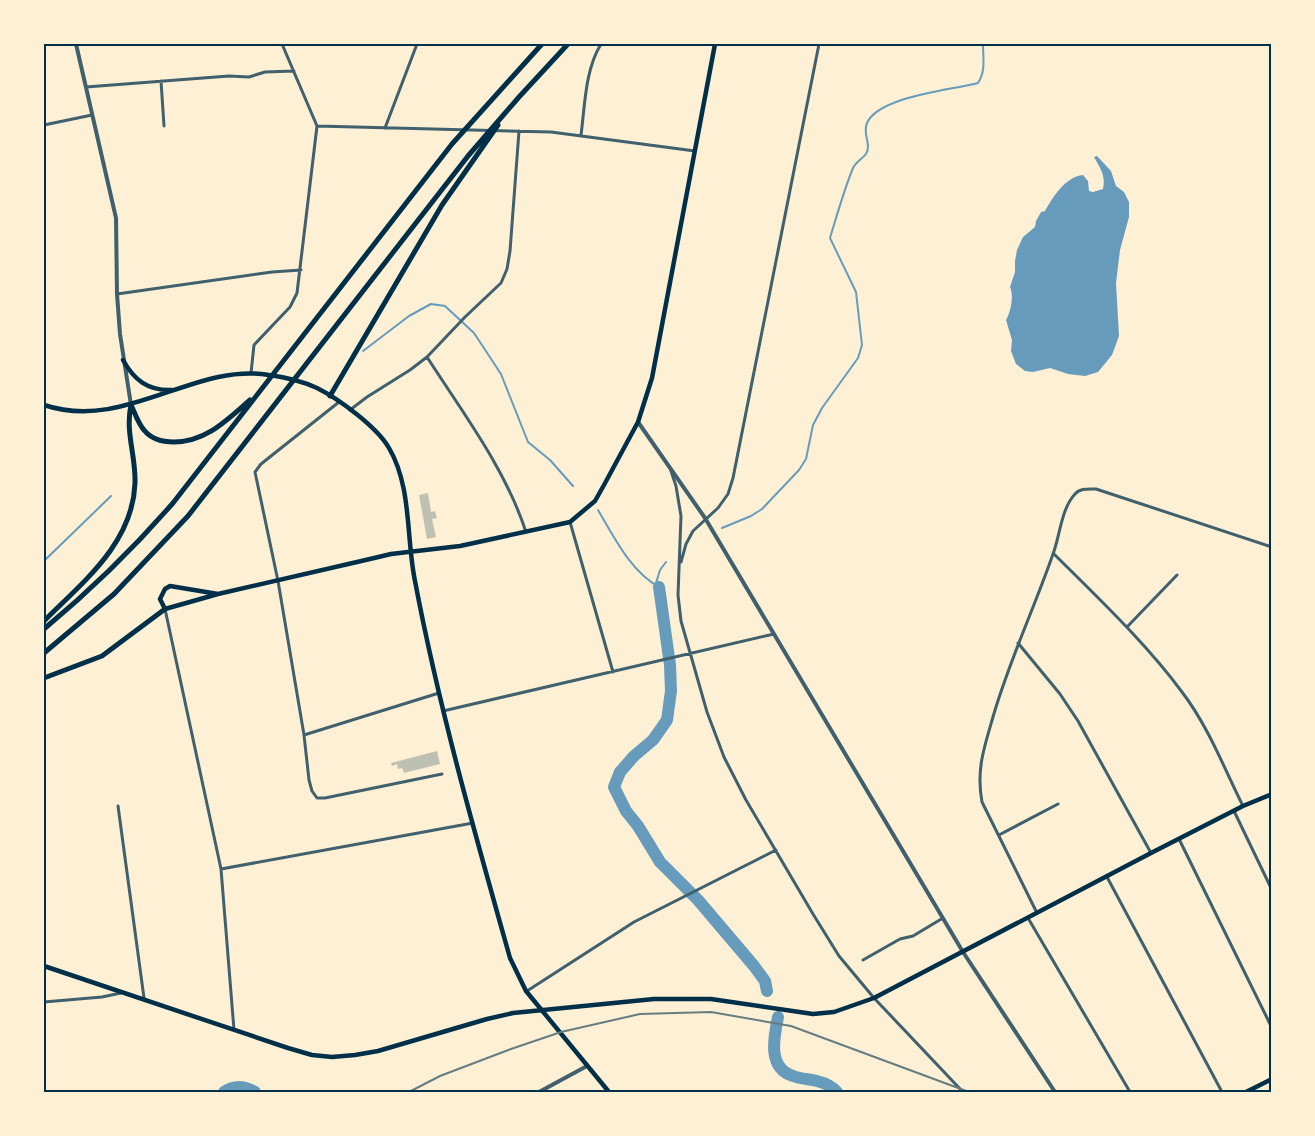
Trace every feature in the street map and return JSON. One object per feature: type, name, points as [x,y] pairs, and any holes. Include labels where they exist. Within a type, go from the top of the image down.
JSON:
[{"type":"highway","points":[[44,628],[100,580],[150,530],[452,144],[542,44]]},
{"type":"highway","points":[[44,653],[114,594],[211,488],[468,156],[568,44]]},
{"type":"highway","points":[[330,396],[451,192],[519,97]]},
{"type":"highway","points":[[131,405],[140,424],[151,437],[160,441],[181,442],[204,436],[214,430],[259,393]]},
{"type":"highway","points":[[44,621],[98,567],[115,545],[132,510],[135,483],[129,429],[131,405]]},
{"type":"highway","points":[[44,678],[102,656],[165,609]]},
{"type":"main road","points":[[218,594],[170,586],[165,589],[160,599],[165,609],[218,594],[391,554],[460,546],[526,532],[570,522],[582,514],[594,501],[638,422],[652,378],[715,44]]},
{"type":"main road","points":[[123,360],[134,377],[151,388],[180,389]]},
{"type":"main road","points":[[44,405],[54,409],[88,411],[131,405],[230,375],[251,373],[305,384],[330,396],[381,437],[396,460],[402,480],[410,553],[439,693],[510,958],[526,991],[609,1092]]},
{"type":"main road","points":[[44,966],[312,1055],[344,1056],[378,1051],[513,1013],[654,999],[688,997],[746,1002],[813,1014],[834,1012],[874,998],[1151,853],[1272,794]]},
{"type":"main road","points":[[1246,1092],[1272,1079]]},
{"type":"street","points":[[76,44],[116,218],[117,294],[123,360],[131,405]]},
{"type":"street","points":[[251,373],[254,345],[290,307],[297,293],[317,126],[282,44]]},
{"type":"street","points":[[385,128],[417,44]]},
{"type":"street","points":[[581,135],[592,63],[601,44]]},
{"type":"street","points":[[679,569],[686,544],[693,531],[718,508],[728,494],[733,478],[819,44]]},
{"type":"street","points":[[86,87],[229,76],[249,77],[265,72],[294,71]]},
{"type":"street","points":[[161,81],[164,126]]},
{"type":"street","points":[[44,125],[92,115]]},
{"type":"street","points":[[317,126],[517,131],[581,135],[695,151]]},
{"type":"street","points":[[350,411],[427,357],[458,323],[501,283],[507,269],[517,131]]},
{"type":"street","points":[[117,294],[301,270]]},
{"type":"street","points":[[427,357],[504,479],[517,505],[526,532]]},
{"type":"street","points":[[339,402],[255,471],[278,581],[312,791],[317,798],[442,774]]},
{"type":"street","points":[[638,422],[705,518],[963,952],[1055,1092]]},
{"type":"street","points":[[670,469],[681,509],[678,595],[681,621],[724,757],[746,800],[839,956],[874,998],[963,1092]]},
{"type":"street","points":[[1037,913],[982,802],[979,765],[1003,682],[1053,554],[1070,501],[1076,492],[1096,489],[1272,547]]},
{"type":"street","points":[[570,522],[613,672]]},
{"type":"street","points":[[1053,554],[1127,627],[1183,693],[1244,806]]},
{"type":"street","points":[[1127,627],[1177,575]]},
{"type":"street","points":[[165,609],[220,869],[234,1030]]},
{"type":"street","points":[[444,711],[774,634]]},
{"type":"street","points":[[1018,642],[1060,694],[1078,721],[1151,853]]},
{"type":"street","points":[[304,735],[439,693]]},
{"type":"street","points":[[999,835],[1058,804]]},
{"type":"street","points":[[118,806],[144,1000]]},
{"type":"street","points":[[1234,811],[1272,890]]},
{"type":"street","points":[[220,869],[473,824]]},
{"type":"street","points":[[1179,839],[1272,1028]]},
{"type":"street","points":[[526,991],[610,936],[696,889],[776,850]]},
{"type":"street","points":[[1107,877],[1222,1092]]},
{"type":"street","points":[[1028,917],[1130,1092]]},
{"type":"street","points":[[863,960],[900,939],[914,936],[943,918]]},
{"type":"street","points":[[44,1002],[122,993]]},
{"type":"street","points":[[538,1092],[587,1066]]},
{"type":"water","points":[[1097,156],[1111,171],[1116,186],[1124,192],[1129,202],[1129,217],[1120,250],[1116,283],[1119,336],[1112,355],[1098,372],[1085,376],[1068,374],[1050,368],[1033,372],[1025,371],[1016,364],[1011,351],[1012,340],[1006,320],[1011,304],[1010,287],[1015,272],[1017,250],[1023,237],[1035,227],[1041,212],[1045,211],[1065,184],[1083,175],[1088,181],[1089,191],[1103,189],[1103,176],[1094,157]]},
{"type":"building","points":[[428,493],[431,512],[435,511],[437,518],[432,519],[436,537],[427,539],[419,495]]},
{"type":"building","points":[[437,751],[440,764],[404,773],[402,768],[398,769],[397,764],[392,766],[391,763]]},
{"type":"waterway","points":[[722,528],[762,509],[799,470],[806,459],[813,425],[822,408],[858,358],[862,345],[856,292],[830,238],[853,168],[868,150],[867,123],[874,114],[901,100],[978,83],[983,69],[983,44]]},
{"type":"waterway","points":[[363,351],[409,316],[431,304],[445,306],[474,333],[501,374],[528,442],[550,460],[573,486]]},
{"type":"waterway","points":[[44,561],[111,496]]},
{"type":"waterway","points":[[598,510],[632,563],[659,587]]},
{"type":"waterway","points":[[657,585],[660,570],[666,562]]},
{"type":"waterway","points":[[659,587],[670,665],[671,691],[667,720],[653,740],[620,772],[614,787],[626,811],[660,862],[698,900],[754,966],[765,981],[767,991]]},
{"type":"waterway","points":[[778,1017],[774,1051],[779,1066],[793,1076],[823,1083],[831,1086],[837,1092]]},
{"type":"waterway","points":[[224,1092],[240,1087],[255,1092]]},
{"type":"railway","points":[[409,1092],[440,1076],[561,1032],[640,1014],[711,1012],[791,1026],[969,1092]]}]
